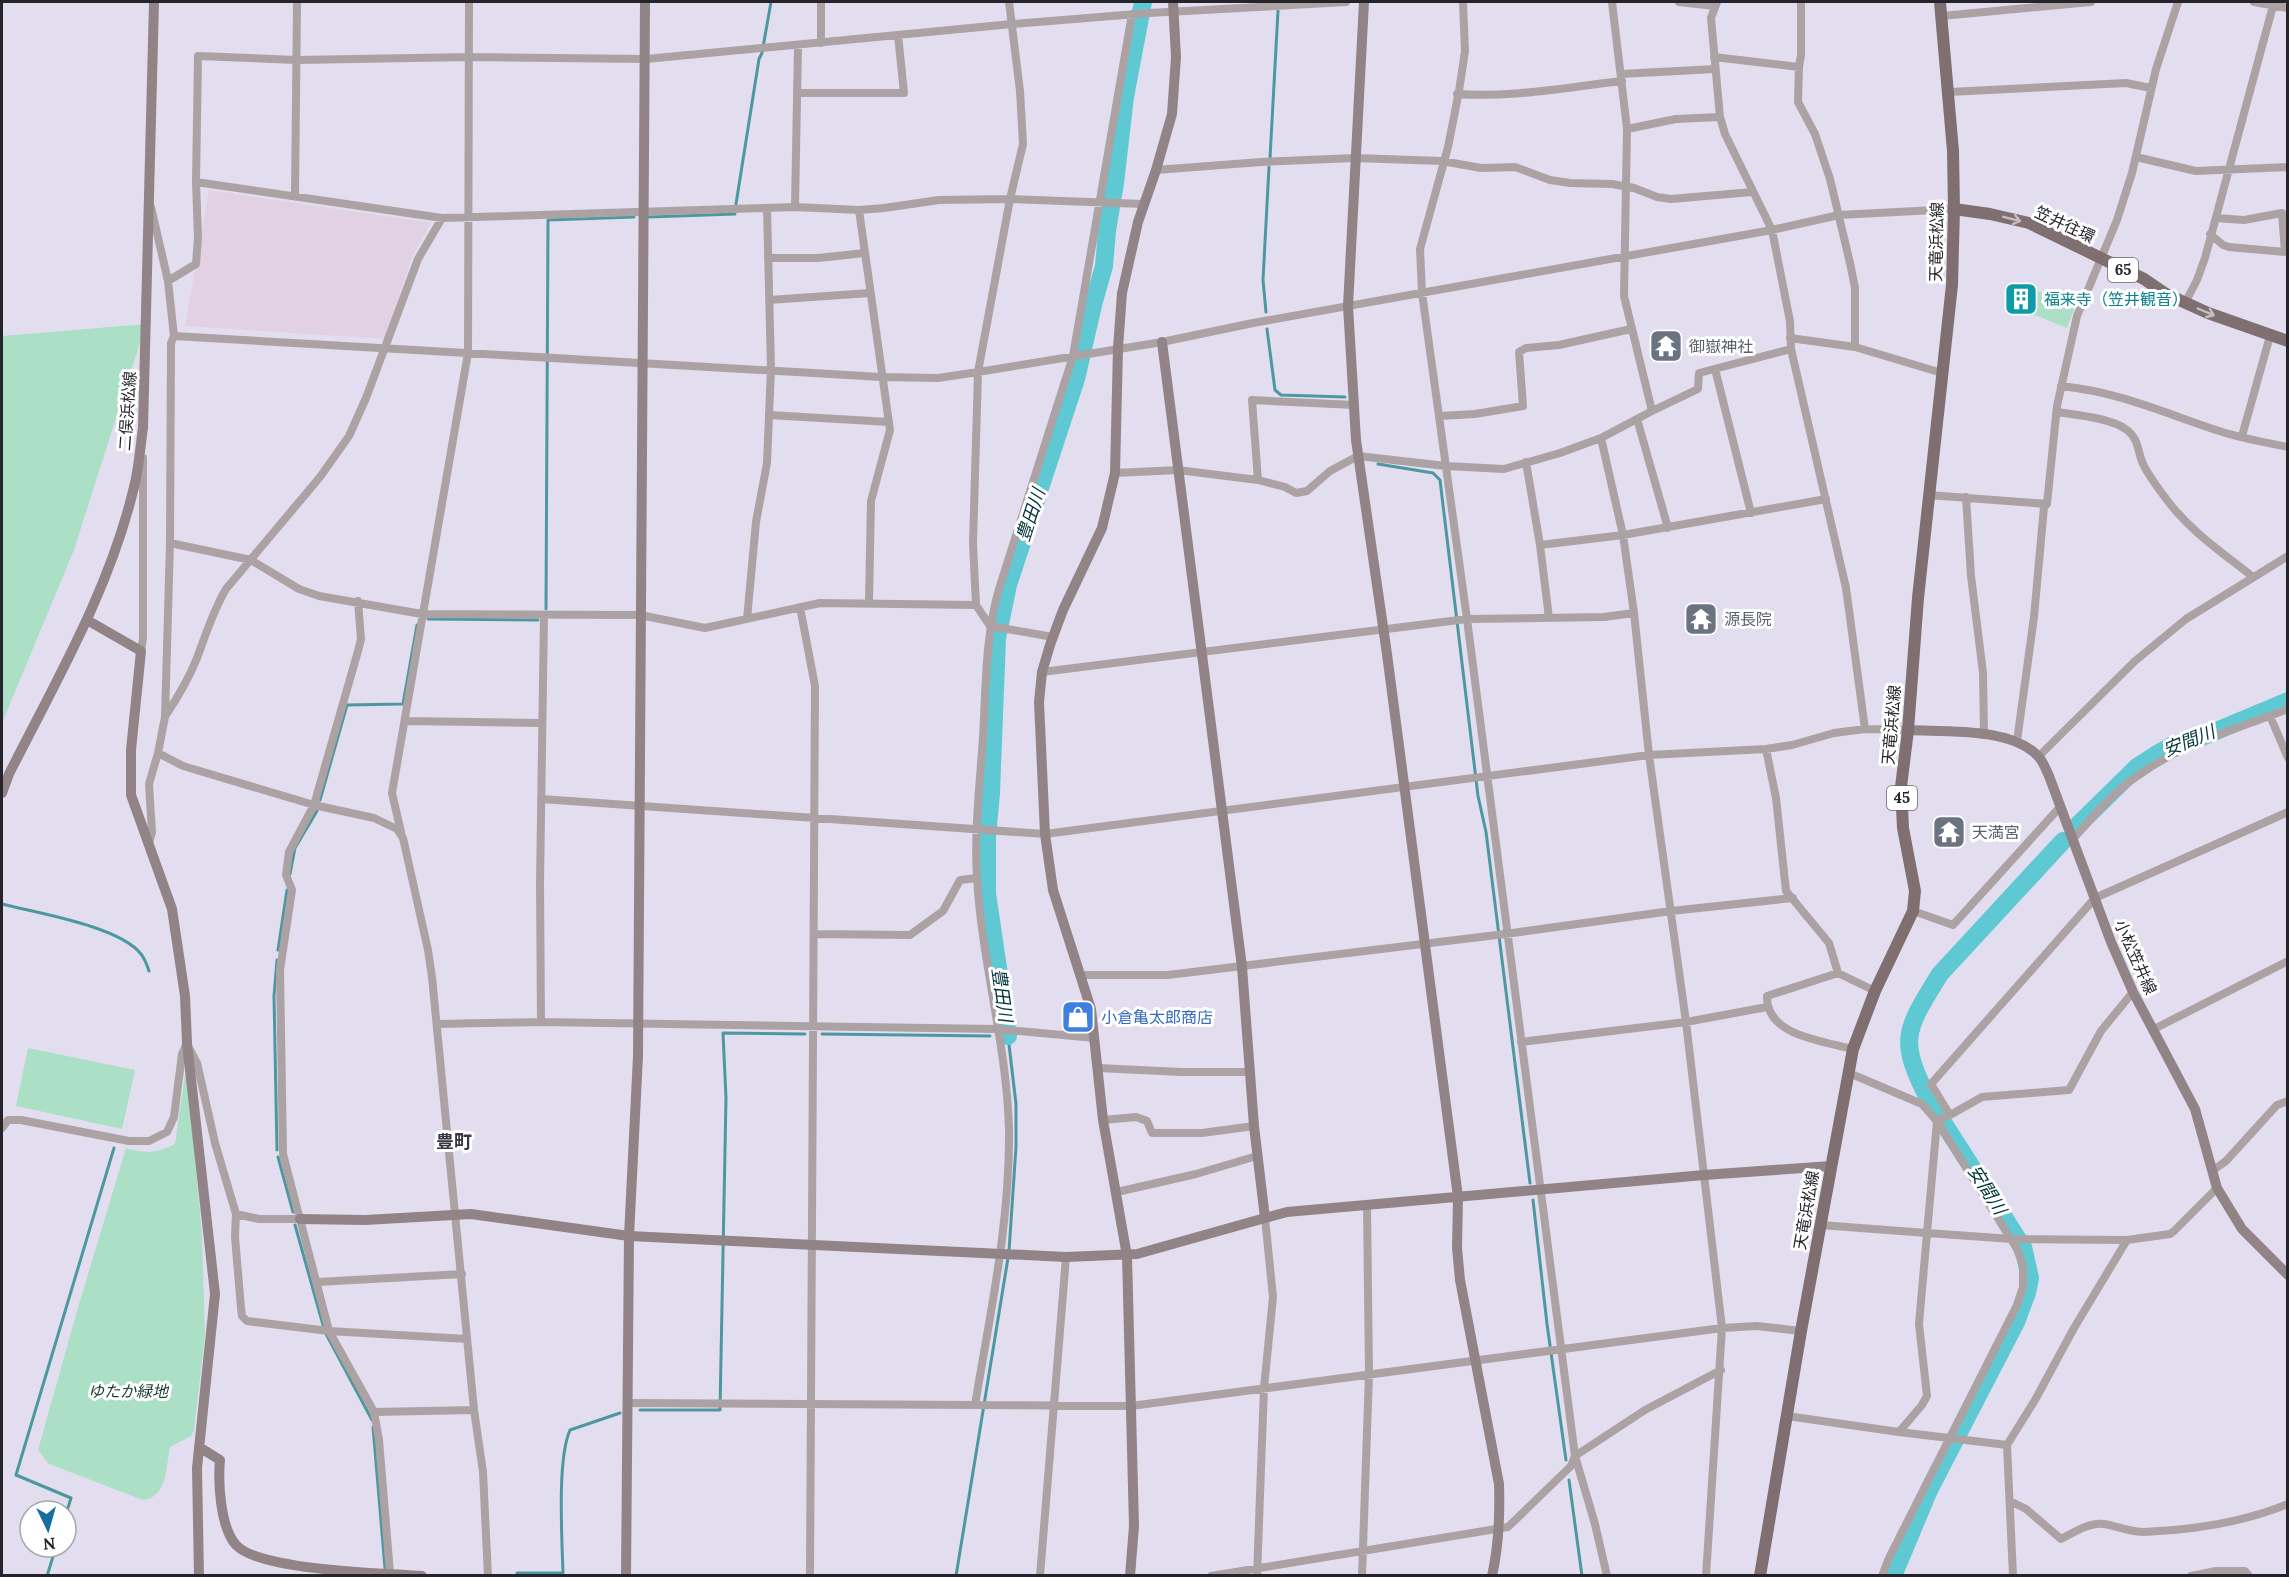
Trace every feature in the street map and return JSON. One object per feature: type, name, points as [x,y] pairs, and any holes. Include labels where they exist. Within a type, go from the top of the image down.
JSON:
[{"type":"main road","name":"天竜浜松線","points":[[1760,1575],[1801,1331],[1853,1049],[1875,991],[1913,911],[1915,891],[1903,828],[1901,787],[1908,730],[1918,598],[1952,285],[1954,209],[1948,92],[1940,2]]},
{"type":"main road","name":"笠井往環","points":[[1954,209],[1990,214],[2028,224],[2144,279],[2166,294],[2185,303],[2288,341]]},
{"type":"street","name":"二俣浜松線","points":[[2,793],[9,774],[87,620],[115,552],[135,486],[143,428],[154,2]]},
{"type":"street","points":[[295,195],[297,2]]},
{"type":"street","points":[[469,2],[468,353],[392,793],[428,950],[474,1410],[483,1472],[488,1575]]},
{"type":"street","points":[[626,1575],[629,1236],[638,1056],[645,2]]},
{"type":"street","points":[[821,2],[821,43]]},
{"type":"street","points":[[1009,2],[1020,91],[1023,144],[1010,199],[978,372],[973,544],[976,605],[990,626],[1053,637]]},
{"type":"street","points":[[168,281],[196,264],[198,56],[297,60],[470,57],[646,59],[1149,13],[1174,7],[1346,2]]},
{"type":"street","points":[[1364,2],[1348,306],[1358,456],[1458,1197],[1457,1248],[1460,1280],[1499,1484],[1498,1541],[1492,1575]]},
{"type":"street","points":[[1462,2],[1465,51],[1448,147],[1442,161],[1420,249],[1422,293],[1446,466],[1460,620],[1485,776],[1521,1042],[1558,1350],[1575,1456],[1607,1575]]},
{"type":"street","points":[[1612,2],[1628,129],[1624,296],[1652,411]]},
{"type":"street","points":[[1679,2],[1716,4],[1711,18],[1720,117],[1725,134],[1772,230],[1790,321],[1791,350],[1846,588],[1865,729]]},
{"type":"street","points":[[1801,2],[1802,55],[1799,67],[1798,102],[1815,134],[1839,215],[1855,288],[1855,347]]},
{"type":"street","points":[[1942,16],[2091,2]]},
{"type":"street","points":[[2016,741],[2034,617],[2044,507],[2047,504],[2061,386],[2077,316],[2117,220],[2136,158],[2151,88],[2178,2]]},
{"type":"street","points":[[2254,2],[2288,8]]},
{"type":"street","points":[[2185,303],[2198,280],[2273,4]]},
{"type":"street","points":[[1130,1575],[1134,1526],[1127,1256],[1103,1120],[1091,1009],[1053,890],[1045,834],[1039,713],[1042,672],[1053,637],[1063,610],[1102,528],[1115,473],[1118,348],[1122,293],[1143,204],[1156,170],[1172,114],[1176,57],[1174,7]]},
{"type":"street","points":[[977,1405],[1006,1254],[1009,1130],[1006,1084],[977,878],[990,626],[999,589],[1075,355],[1133,14]]},
{"type":"street","points":[[798,93],[903,93],[898,35]]},
{"type":"street","points":[[795,207],[798,45]]},
{"type":"street","points":[[1714,57],[1799,67]]},
{"type":"street","points":[[1457,94],[1487,96],[1566,89],[1621,77],[1715,69]]},
{"type":"street","points":[[1948,92],[2126,83],[2151,88]]},
{"type":"street","points":[[1628,129],[1676,119],[1720,117]]},
{"type":"street","points":[[1156,170],[1354,158],[1442,161],[1481,168],[1515,166],[1550,180],[1626,186],[1657,197],[1671,199],[1752,192]]},
{"type":"street","points":[[2136,158],[2191,170],[2288,167]]},
{"type":"street","points":[[196,182],[442,218],[795,207],[859,210],[939,200],[1010,199],[1143,204]]},
{"type":"street","points":[[148,196],[168,281],[174,336],[171,344],[170,543],[165,717],[149,784],[152,832],[148,844]]},
{"type":"street","points":[[747,620],[756,522],[767,463],[771,369],[767,209]]},
{"type":"street","points":[[174,336],[881,377],[938,378],[1162,342],[1348,306],[1772,230],[1839,215],[1954,209]]},
{"type":"street","points":[[859,210],[890,430],[871,501],[869,602]]},
{"type":"street","points":[[2210,234],[2229,247],[2285,252],[2282,213],[2244,220],[2216,218]]},
{"type":"street","points":[[165,717],[196,660],[215,608],[226,589],[320,477],[349,436],[386,348],[418,259],[442,218]]},
{"type":"street","points":[[768,258],[818,258],[865,254]]},
{"type":"street","points":[[769,300],[870,293]]},
{"type":"street","points":[[1440,416],[1475,414],[1523,406],[1518,362],[1519,352],[1526,348],[1559,345],[1631,329]]},
{"type":"street","points":[[2242,436],[2270,336]]},
{"type":"street","points":[[1790,338],[1855,347],[1942,373]]},
{"type":"street","points":[[1162,342],[1242,967],[1254,1126],[1272,1297],[1264,1388],[1257,1572]]},
{"type":"street","points":[[1115,473],[1178,470],[1258,480],[1285,487],[1296,493],[1307,491],[1330,471],[1358,456],[1446,466],[1504,469],[1560,453],[1601,438],[1698,389],[1699,374],[1791,350]]},
{"type":"street","points":[[1715,369],[1751,513]]},
{"type":"street","points":[[2061,386],[2095,390],[2140,402],[2218,431],[2288,447]]},
{"type":"street","points":[[1258,480],[1252,400],[1354,405]]},
{"type":"street","points":[[2057,412],[2086,416],[2126,429],[2138,441],[2141,459],[2149,474],[2176,511],[2207,540],[2253,576]]},
{"type":"street","points":[[769,415],[889,422]]},
{"type":"street","points":[[1637,418],[1668,528]]},
{"type":"street","points":[[143,428],[144,615],[130,774],[131,795],[172,909],[185,996],[187,1043],[215,1294],[197,1468],[199,1575]]},
{"type":"street","points":[[1601,438],[1623,535],[1634,613],[1649,755],[1686,1022],[1722,1328],[1706,1575]]},
{"type":"street","points":[[1526,462],[1549,618]]},
{"type":"street","points":[[1929,495],[2047,504]]},
{"type":"street","points":[[1966,497],[1971,576],[1983,673],[1984,734]]},
{"type":"street","points":[[1540,545],[1668,528],[1826,499]]},
{"type":"street","points":[[170,543],[251,560],[299,589],[319,596],[422,614],[640,615],[705,628],[820,603],[976,605]]},
{"type":"street","points":[[2038,757],[2135,661],[2186,619],[2288,556]]},
{"type":"street","points":[[358,602],[361,639],[358,651],[314,805],[288,852],[286,875],[292,890],[280,970],[283,1154],[318,1282],[326,1330],[374,1412],[379,1440],[390,1569]]},
{"type":"street","points":[[800,607],[815,686],[810,1575]]},
{"type":"street","points":[[1042,672],[1460,620],[1604,617],[1634,613]]},
{"type":"street","points":[[541,1022],[544,615]]},
{"type":"street","points":[[87,620],[141,651]]},
{"type":"street","points":[[2072,840],[2114,795],[2137,775],[2165,758],[2288,709]]},
{"type":"street","points":[[2270,716],[2288,758]]},
{"type":"street","points":[[406,721],[542,723]]},
{"type":"street","points":[[541,799],[640,804],[1045,834],[1649,755],[1766,749],[1865,729],[1908,730]]},
{"type":"street","name":"小松笠井線","points":[[1908,730],[1984,734],[2016,741],[2038,757],[2049,776],[2111,942],[2133,992],[2195,1109],[2217,1188],[2242,1228],[2288,1275]]},
{"type":"street","points":[[1766,749],[1776,798],[1786,891],[1829,943],[1838,973]]},
{"type":"street","points":[[158,753],[183,766],[314,805],[374,818],[397,829],[403,838]]},
{"type":"street","points":[[1913,911],[1953,925],[2060,807]]},
{"type":"street","points":[[1882,1575],[1953,1439],[2023,1287],[2023,1265],[2013,1239],[1942,1119],[1930,1084],[2095,898],[2288,812]]},
{"type":"street","points":[[814,934],[910,935],[943,911],[960,880],[977,878]]},
{"type":"street","points":[[1081,975],[1168,975],[1242,967],[1671,911],[1793,898]]},
{"type":"street","points":[[2154,1029],[2288,961]]},
{"type":"street","points":[[1853,1049],[1801,1035],[1780,1026],[1767,1007],[1767,996],[1838,973],[1875,991]]},
{"type":"street","points":[[1942,1119],[1982,1097],[2069,1090],[2101,1031],[2133,992]]},
{"type":"street","points":[[1521,1042],[1686,1022],[1767,1007]]},
{"type":"street","points":[[437,1024],[541,1022],[1015,1029],[1095,1038]]},
{"type":"street","points":[[2,1128],[8,1120],[21,1120],[129,1141],[149,1141],[167,1132],[174,1117],[182,1054],[187,1043]]},
{"type":"street","points":[[187,1043],[197,1064],[215,1143],[236,1214],[237,1270],[242,1316],[248,1321],[261,1324],[467,1339]]},
{"type":"street","points":[[1098,1068],[1181,1072],[1250,1072]]},
{"type":"street","points":[[1849,1073],[1922,1104],[1942,1119]]},
{"type":"street","points":[[2212,1171],[2226,1161],[2277,1105],[2288,1101]]},
{"type":"street","points":[[1103,1120],[1136,1117],[1147,1121],[1152,1133],[1202,1133],[1254,1126]]},
{"type":"street","points":[[1899,1432],[1927,1396],[1919,1324],[1927,1233],[1942,1119]]},
{"type":"street","points":[[1117,1192],[1196,1174],[1257,1156]]},
{"type":"street","points":[[236,1214],[259,1219],[365,1220],[456,1215],[497,1216],[629,1236],[1066,1257],[1127,1256],[1287,1212],[1831,1166]]},
{"type":"street","points":[[1820,1225],[2013,1239],[2127,1240],[2170,1234],[2185,1222],[2217,1188]]},
{"type":"street","points":[[1362,1575],[1370,1374],[1367,1205]]},
{"type":"street","points":[[2013,1575],[2007,1445],[2036,1400],[2074,1328],[2127,1240]]},
{"type":"street","points":[[1040,1575],[1066,1257]]},
{"type":"street","points":[[318,1282],[462,1274]]},
{"type":"street","points":[[628,1403],[1131,1406],[1722,1328],[1757,1326],[1801,1331]]},
{"type":"street","points":[[1211,1575],[1257,1572],[1363,1550],[1508,1527],[1571,1466],[1575,1456],[1645,1410],[1721,1370]]},
{"type":"street","points":[[374,1412],[474,1410]]},
{"type":"street","points":[[1787,1416],[2007,1445]]},
{"type":"street","points":[[199,1446],[220,1460],[222,1506],[226,1527],[236,1545],[254,1556],[283,1563],[390,1569],[422,1575]]},
{"type":"street","points":[[2010,1501],[2026,1509],[2061,1539],[2092,1524],[2140,1532],[2202,1527],[2253,1516],[2288,1504]]},
{"type":"street","points":[[2191,1575],[2216,1571],[2246,1571],[2249,1575]]},
{"type":"shaded area","points":[[209,190],[431,223],[412,257],[385,339],[185,326]]},
{"type":"green space","points":[[2036,290],[2075,307],[2067,328],[2030,313]]},
{"type":"green space","points":[[146,324],[74,550],[2,723],[2,336]]},
{"type":"green space","points":[[28,1048],[135,1070],[122,1129],[16,1106]]},
{"type":"green space","name":"ゆたか緑地","points":[[186,1067],[202,1233],[205,1335],[194,1430],[191,1436],[170,1447],[161,1488],[151,1498],[143,1500],[49,1464],[38,1450],[126,1148],[151,1152],[175,1144]]},
{"type":"waterway","points":[[736,204],[759,59],[771,2]]},
{"type":"waterway","name":"豊田川","points":[[1008,1036],[987,893],[987,837],[997,638],[1008,585],[1076,379],[1104,266],[1125,97],[1143,2]]},
{"type":"waterway","points":[[1270,158],[1278,11]]},
{"type":"waterway","points":[[1266,312],[1263,280],[1269,167]]},
{"type":"waterway","points":[[649,217],[735,214]]},
{"type":"waterway","points":[[546,609],[548,220],[634,217]]},
{"type":"waterway","points":[[1267,329],[1275,390],[1281,395],[1345,397]]},
{"type":"waterway","points":[[1378,464],[1433,473],[1440,480],[1478,796],[1486,832],[1530,1183]]},
{"type":"waterway","points":[[428,619],[538,620]]},
{"type":"waterway","points":[[320,800],[347,705],[403,704],[417,625]]},
{"type":"waterway","name":"安間川","points":[[2077,826],[2137,767],[2157,754],[2171,746],[2202,737],[2288,701]]},
{"type":"waterway","points":[[290,874],[295,848],[317,811]]},
{"type":"waterway","name":"安間川","points":[[1893,1576],[1929,1490],[2016,1322],[2030,1278],[2023,1247],[1930,1102],[1913,1064],[1910,1036],[1919,1010],[1940,974],[2063,841]]},
{"type":"waterway","points":[[278,950],[287,890]]},
{"type":"waterway","points":[[2,904],[76,922],[115,936],[130,944],[141,954],[149,971]]},
{"type":"waterway","points":[[277,960],[274,996],[277,1150]]},
{"type":"waterway","points":[[640,1410],[720,1410],[726,1098],[723,1033],[805,1034]]},
{"type":"waterway","points":[[822,1034],[990,1036]]},
{"type":"waterway","points":[[1003,1036],[1008,1036],[1016,1104],[1016,1147],[1009,1251]]},
{"type":"waterway","points":[[71,1499],[16,1475],[114,1148]]},
{"type":"waterway","points":[[278,1157],[293,1212]]},
{"type":"waterway","points":[[1533,1200],[1566,1460]]},
{"type":"waterway","points":[[295,1225],[325,1332],[372,1420]]},
{"type":"waterway","points":[[956,1576],[1008,1258]]},
{"type":"waterway","points":[[517,1573],[563,1573],[562,1479],[563,1460],[570,1430],[620,1413]]},
{"type":"waterway","points":[[373,1427],[385,1568]]},
{"type":"waterway","points":[[1569,1480],[1582,1576]]},
{"type":"waterway","points":[[47,1576],[52,1559]]},
{"type":"place","name":"福来寺（笠井観音）","points":[[2021,299]]},
{"type":"place","name":"御嶽神社","points":[[1666,346]]},
{"type":"place","name":"源長院","points":[[1701,619]]},
{"type":"place","name":"天満宮","points":[[1949,832]]},
{"type":"place","name":"小倉亀太郎商店","points":[[1078,1017]]},
{"type":"district","name":"豊町","points":[[454,1142]]}]
